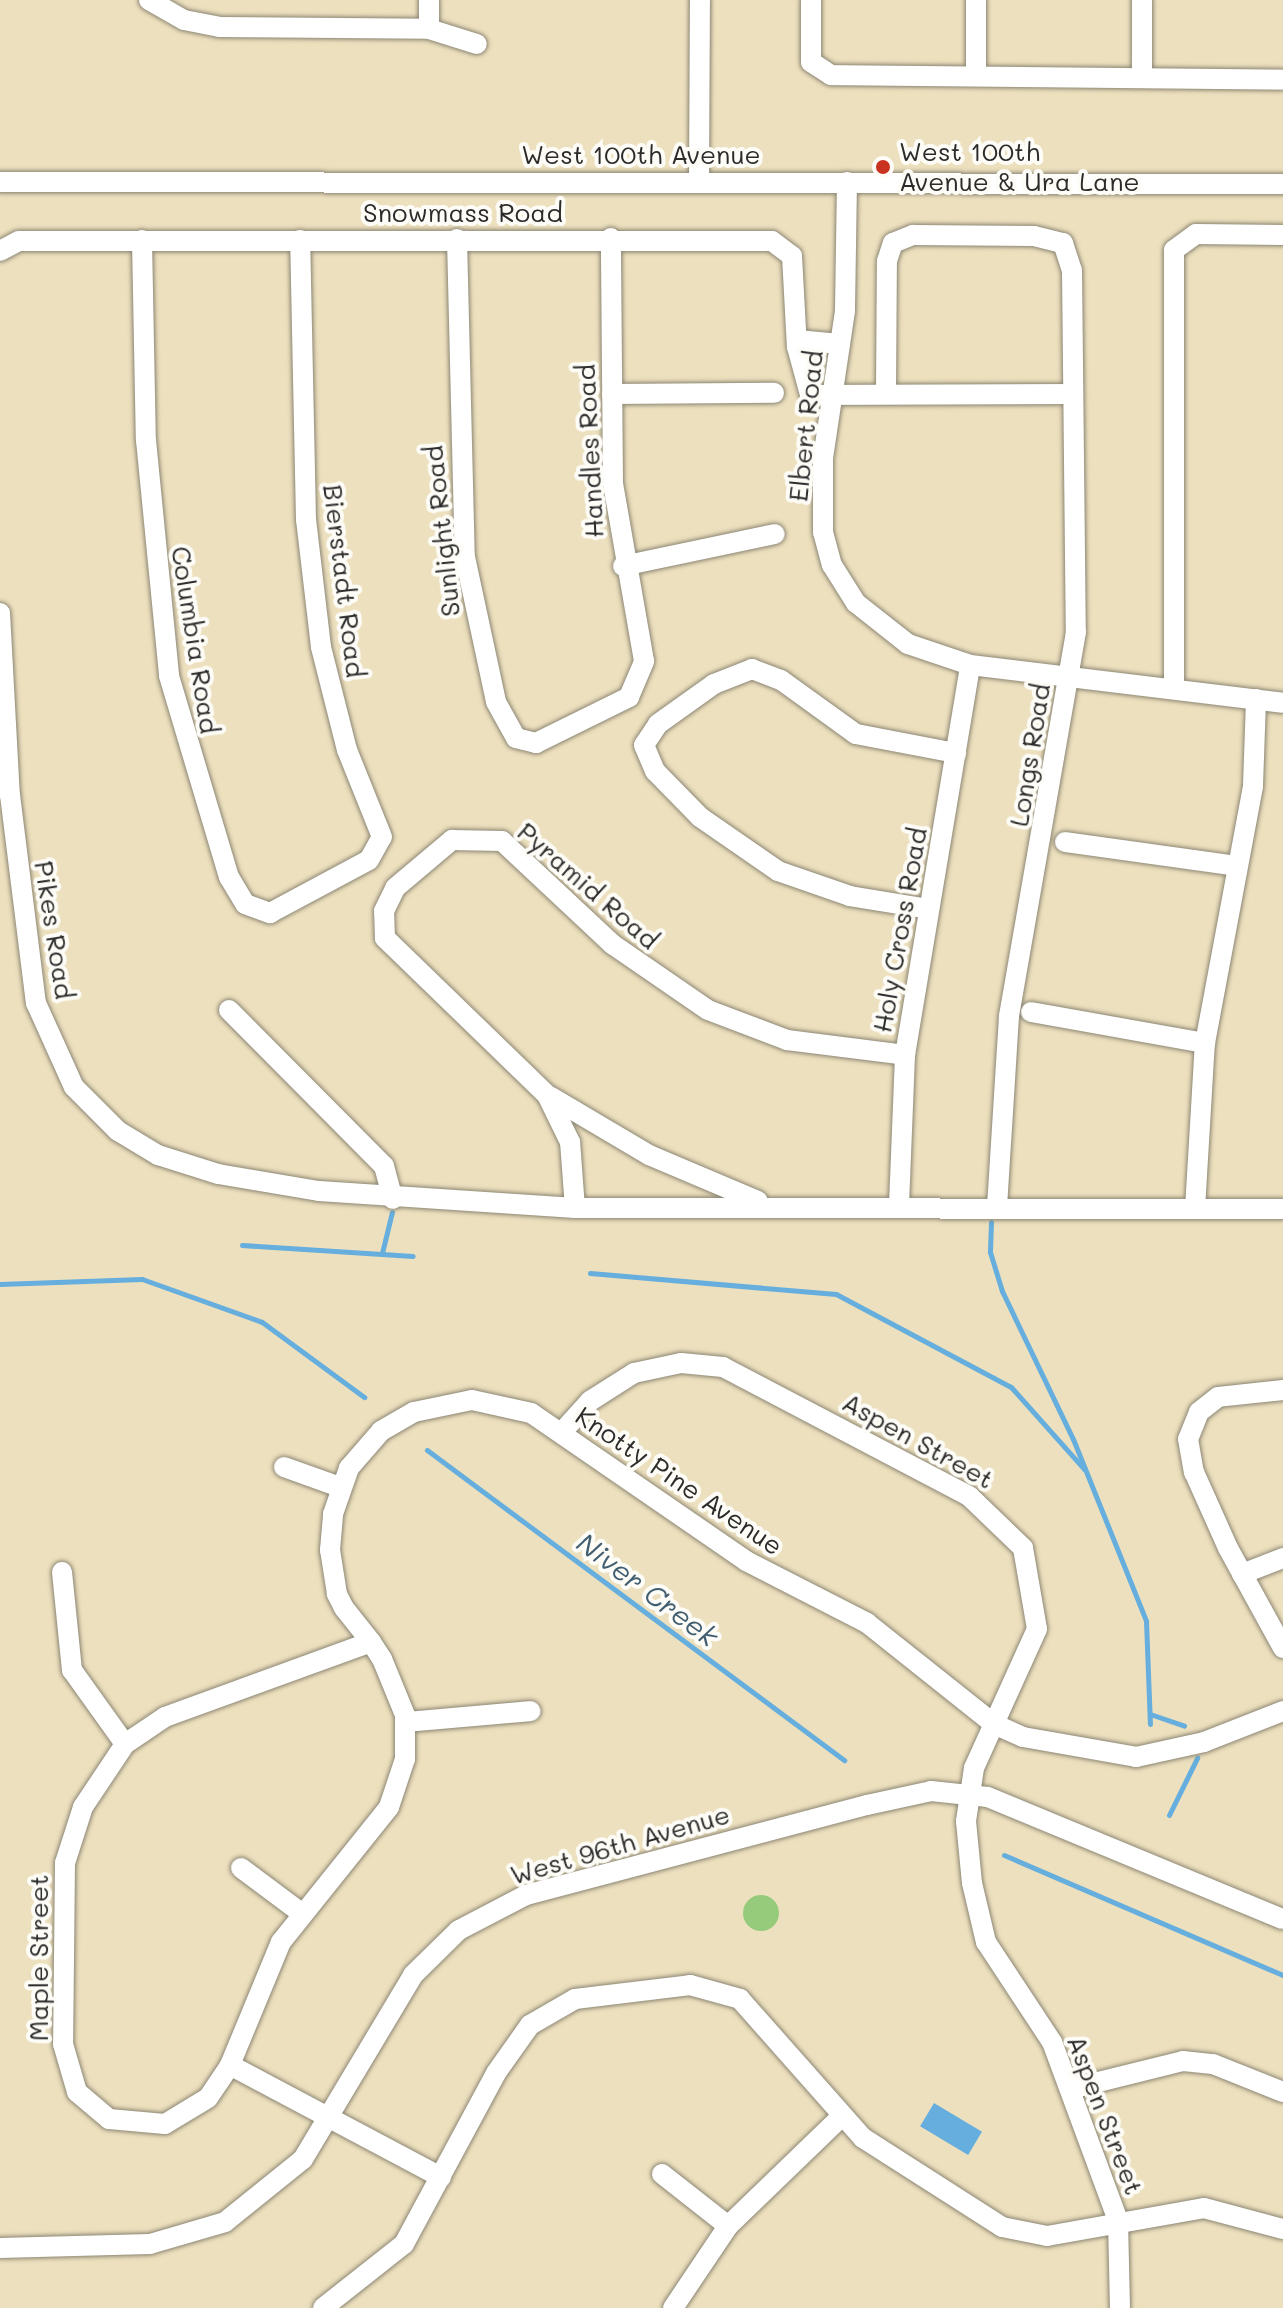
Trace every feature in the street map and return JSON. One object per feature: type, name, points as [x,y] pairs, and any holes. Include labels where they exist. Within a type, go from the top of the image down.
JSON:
[{"type":"street","points":[[149,0],[184,20],[219,27],[429,29],[477,44]]},
{"type":"street","points":[[429,0],[429,29]]},
{"type":"street","points":[[699,180],[700,0]]},
{"type":"street","points":[[811,0],[815,69],[831,75],[1142,75],[1283,80]]},
{"type":"street","points":[[976,0],[976,75]]},
{"type":"street","points":[[1142,0],[1142,75]]},
{"type":"street","name":"West 100th Avenue","points":[[0,182],[699,180],[1283,184]]},
{"type":"street","name":"Elbert Road","points":[[847,182],[840,344],[822,482],[832,565],[885,629],[970,665],[1174,687],[1283,703]]},
{"type":"street","points":[[1174,687],[1174,250],[1196,234],[1283,235]]},
{"type":"street","name":"Snowmass Road","points":[[1,250],[19,241],[142,240],[611,238],[782,244],[792,256],[797,340],[810,395],[831,400]]},
{"type":"street","name":"Handles Road","points":[[582,724],[629,697],[641,674],[623,566],[612,394],[611,238]]},
{"type":"street","name":"Longs Road","points":[[886,392],[887,261],[901,239],[1051,238],[1069,252],[1076,632],[1009,1016],[997,1205]]},
{"type":"street","name":"Sunlight Road","points":[[457,239],[459,482],[484,658],[516,738],[550,741],[582,724]]},
{"type":"street","name":"Columbia Road","points":[[142,240],[154,585],[191,770],[245,904],[279,911],[321,887]]},
{"type":"street","name":"Bierstadt Road","points":[[300,240],[306,520],[321,647],[347,750],[382,837],[378,854],[321,887]]},
{"type":"street","points":[[797,340],[840,344]]},
{"type":"street","points":[[831,400],[886,392],[1072,394]]},
{"type":"street","points":[[612,394],[774,393]]},
{"type":"street","points":[[623,566],[775,534]]},
{"type":"street","name":"Pikes Road","points":[[0,613],[5,796],[28,965],[46,1034],[74,1087],[118,1131],[158,1155],[218,1174],[348,1194],[575,1208],[763,1203],[1283,1209]]},
{"type":"street","name":"Holy Cross Road","points":[[899,1205],[905,1055],[970,665]]},
{"type":"street","points":[[929,909],[838,893],[778,871],[700,817],[646,758],[646,738],[658,724],[731,675],[761,670],[856,734],[956,753]]},
{"type":"street","points":[[1195,1209],[1205,1043],[1253,786],[1256,699]]},
{"type":"street","name":"Pyramid Road","points":[[575,1208],[570,1142],[547,1095],[385,938],[384,911],[395,888],[452,840],[502,841],[612,944],[708,1010],[787,1040],[905,1055]]},
{"type":"street","points":[[1065,842],[1237,866]]},
{"type":"street","points":[[229,1010],[384,1166],[393,1199]]},
{"type":"street","points":[[1031,1012],[1205,1043]]},
{"type":"street","points":[[547,1095],[649,1155],[763,1203]]},
{"type":"street","name":"Aspen Street","points":[[562,1432],[590,1401],[634,1373],[704,1364],[740,1373],[969,1496],[1023,1548],[1037,1601],[1032,1648],[978,1752],[970,1794],[968,1851],[983,1932],[1000,1970],[1052,2042],[1118,2220],[1120,2308]]},
{"type":"street","points":[[1283,1390],[1218,1397],[1199,1412],[1188,1439],[1194,1472],[1242,1574],[1283,1648]]},
{"type":"street","name":"Knotty Pine Avenue","points":[[230,2065],[300,1912],[389,1807],[405,1759],[406,1722],[371,1642],[344,1608],[331,1566],[340,1487],[381,1431],[435,1406],[488,1401],[531,1413],[746,1561],[867,1623],[994,1724],[1078,1751],[1136,1757],[1180,1750],[1283,1711]]},
{"type":"street","points":[[284,1467],[340,1487]]},
{"type":"street","points":[[1242,1574],[1283,1558]]},
{"type":"street","points":[[62,1572],[72,1670],[125,1744],[180,1709],[371,1642]]},
{"type":"street","points":[[406,1722],[531,1711]]},
{"type":"street","name":"Maple Street","points":[[125,1744],[83,1807],[65,1863],[66,2070],[77,2092],[109,2119],[147,2126],[197,2106],[230,2065]]},
{"type":"street","name":"West 96th Avenue","points":[[0,2248],[150,2244],[225,2222],[286,2177],[329,2121],[413,1975],[488,1912],[526,1895],[908,1795],[970,1794],[1283,1919]]},
{"type":"street","points":[[241,1868],[300,1912]]},
{"type":"street","points":[[330,2306],[399,2251],[518,2039],[565,2003],[605,1993],[690,1985],[740,1999],[841,2117],[893,2164],[1002,2227],[1047,2236],[1118,2220],[1219,2209],[1283,2229]]},
{"type":"street","points":[[1070,2089],[1183,2061],[1213,2064],[1283,2092]]},
{"type":"street","points":[[230,2065],[329,2121],[441,2177]]},
{"type":"street","points":[[673,2308],[728,2226],[841,2117]]},
{"type":"street","points":[[662,2174],[728,2226]]},
{"type":"green space","points":[[761,1895],[774,1900],[779,1913],[774,1926],[761,1931],[748,1926],[743,1913],[748,1900]]},
{"type":"water","points":[[934,2103],[982,2132],[968,2155],[920,2126]]},
{"type":"waterway","points":[[382,1253],[392,1212]]},
{"type":"waterway","points":[[991,1222],[990,1252],[1002,1291],[1073,1439],[1146,1621],[1150,1724]]},
{"type":"waterway","points":[[242,1245],[413,1256]]},
{"type":"waterway","points":[[590,1273],[836,1294],[1011,1387],[1084,1469]]},
{"type":"waterway","name":"Niver Creek","points":[[0,1284],[142,1279],[262,1322],[364,1397]]},
{"type":"waterway","name":"Niver Creek","points":[[427,1450],[844,1760]]},
{"type":"waterway","points":[[1150,1714],[1184,1726]]},
{"type":"waterway","points":[[1169,1815],[1197,1758]]},
{"type":"waterway","name":"Niver Creek","points":[[1004,1855],[1283,1975]]},
{"type":"place","name":"West 100th Avenue & Ura Lane","points":[[883,167]]}]
